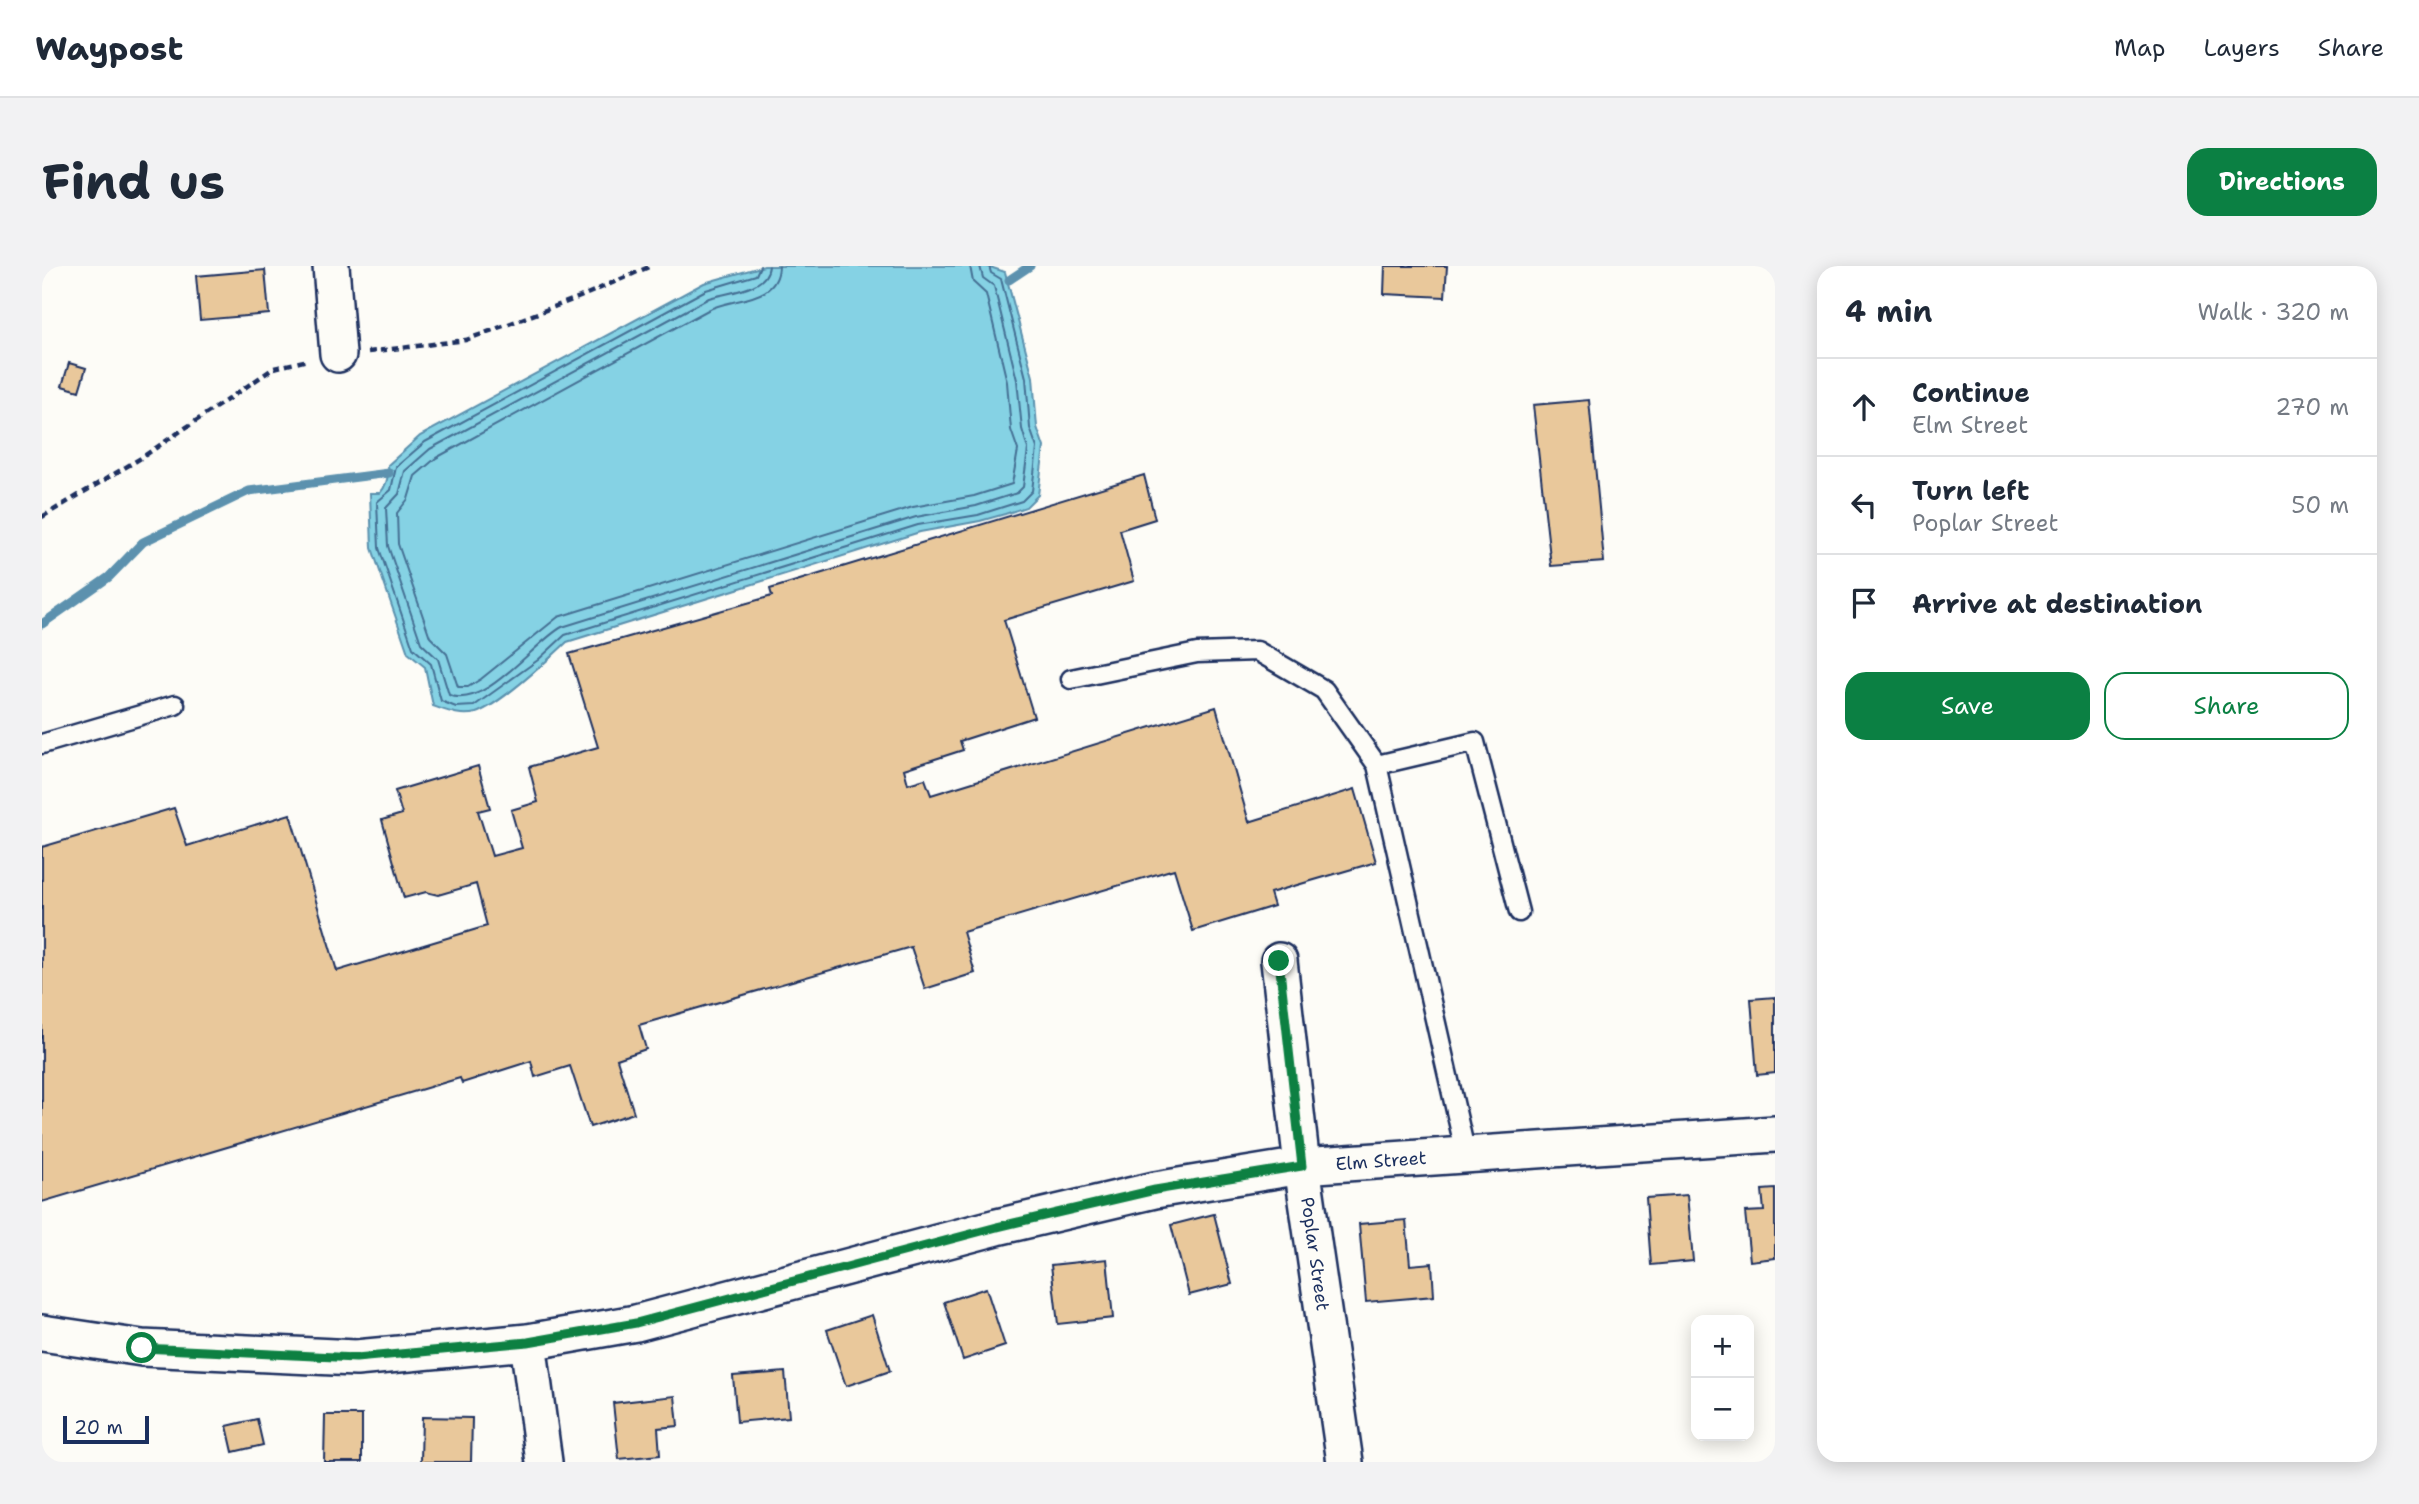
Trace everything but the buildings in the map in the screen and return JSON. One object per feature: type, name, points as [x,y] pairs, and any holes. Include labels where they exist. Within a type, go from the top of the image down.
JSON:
[{"type":"street","points":[[331,266],[338,354]]},
{"type":"street","name":"Poplar Street","points":[[1279,961],[1302,1166],[1345,1462]]},
{"type":"street","name":"Elm Street","points":[[42,1333],[142,1348],[356,1358],[528,1342],[636,1323],[997,1227],[1155,1190],[1302,1166],[1775,1134]]},
{"type":"street","points":[[528,1342],[544,1462]]},
{"type":"lane","points":[[1071,679],[1197,653],[1257,651],[1324,690],[1377,765],[1466,1155]]},
{"type":"lane","points":[[42,744],[175,705]]},
{"type":"lane","points":[[1377,765],[1475,742],[1520,912]]},
{"type":"water","points":[[764,266],[987,266],[1005,272],[1033,377],[1037,427],[1044,447],[1038,495],[1026,507],[1005,514],[920,532],[567,642],[510,692],[476,713],[459,714],[433,706],[425,667],[408,653],[372,548],[370,493],[380,493],[382,490],[387,480],[388,465],[420,436],[704,283]]},
{"type":"waterway","points":[[1009,280],[1030,266]]},
{"type":"waterway","points":[[42,624],[109,577],[143,542],[249,491],[389,473]]},
{"type":"route","points":[[142,1348],[356,1358],[528,1342],[636,1323],[997,1227],[1155,1190],[1302,1166],[1279,961]]}]
